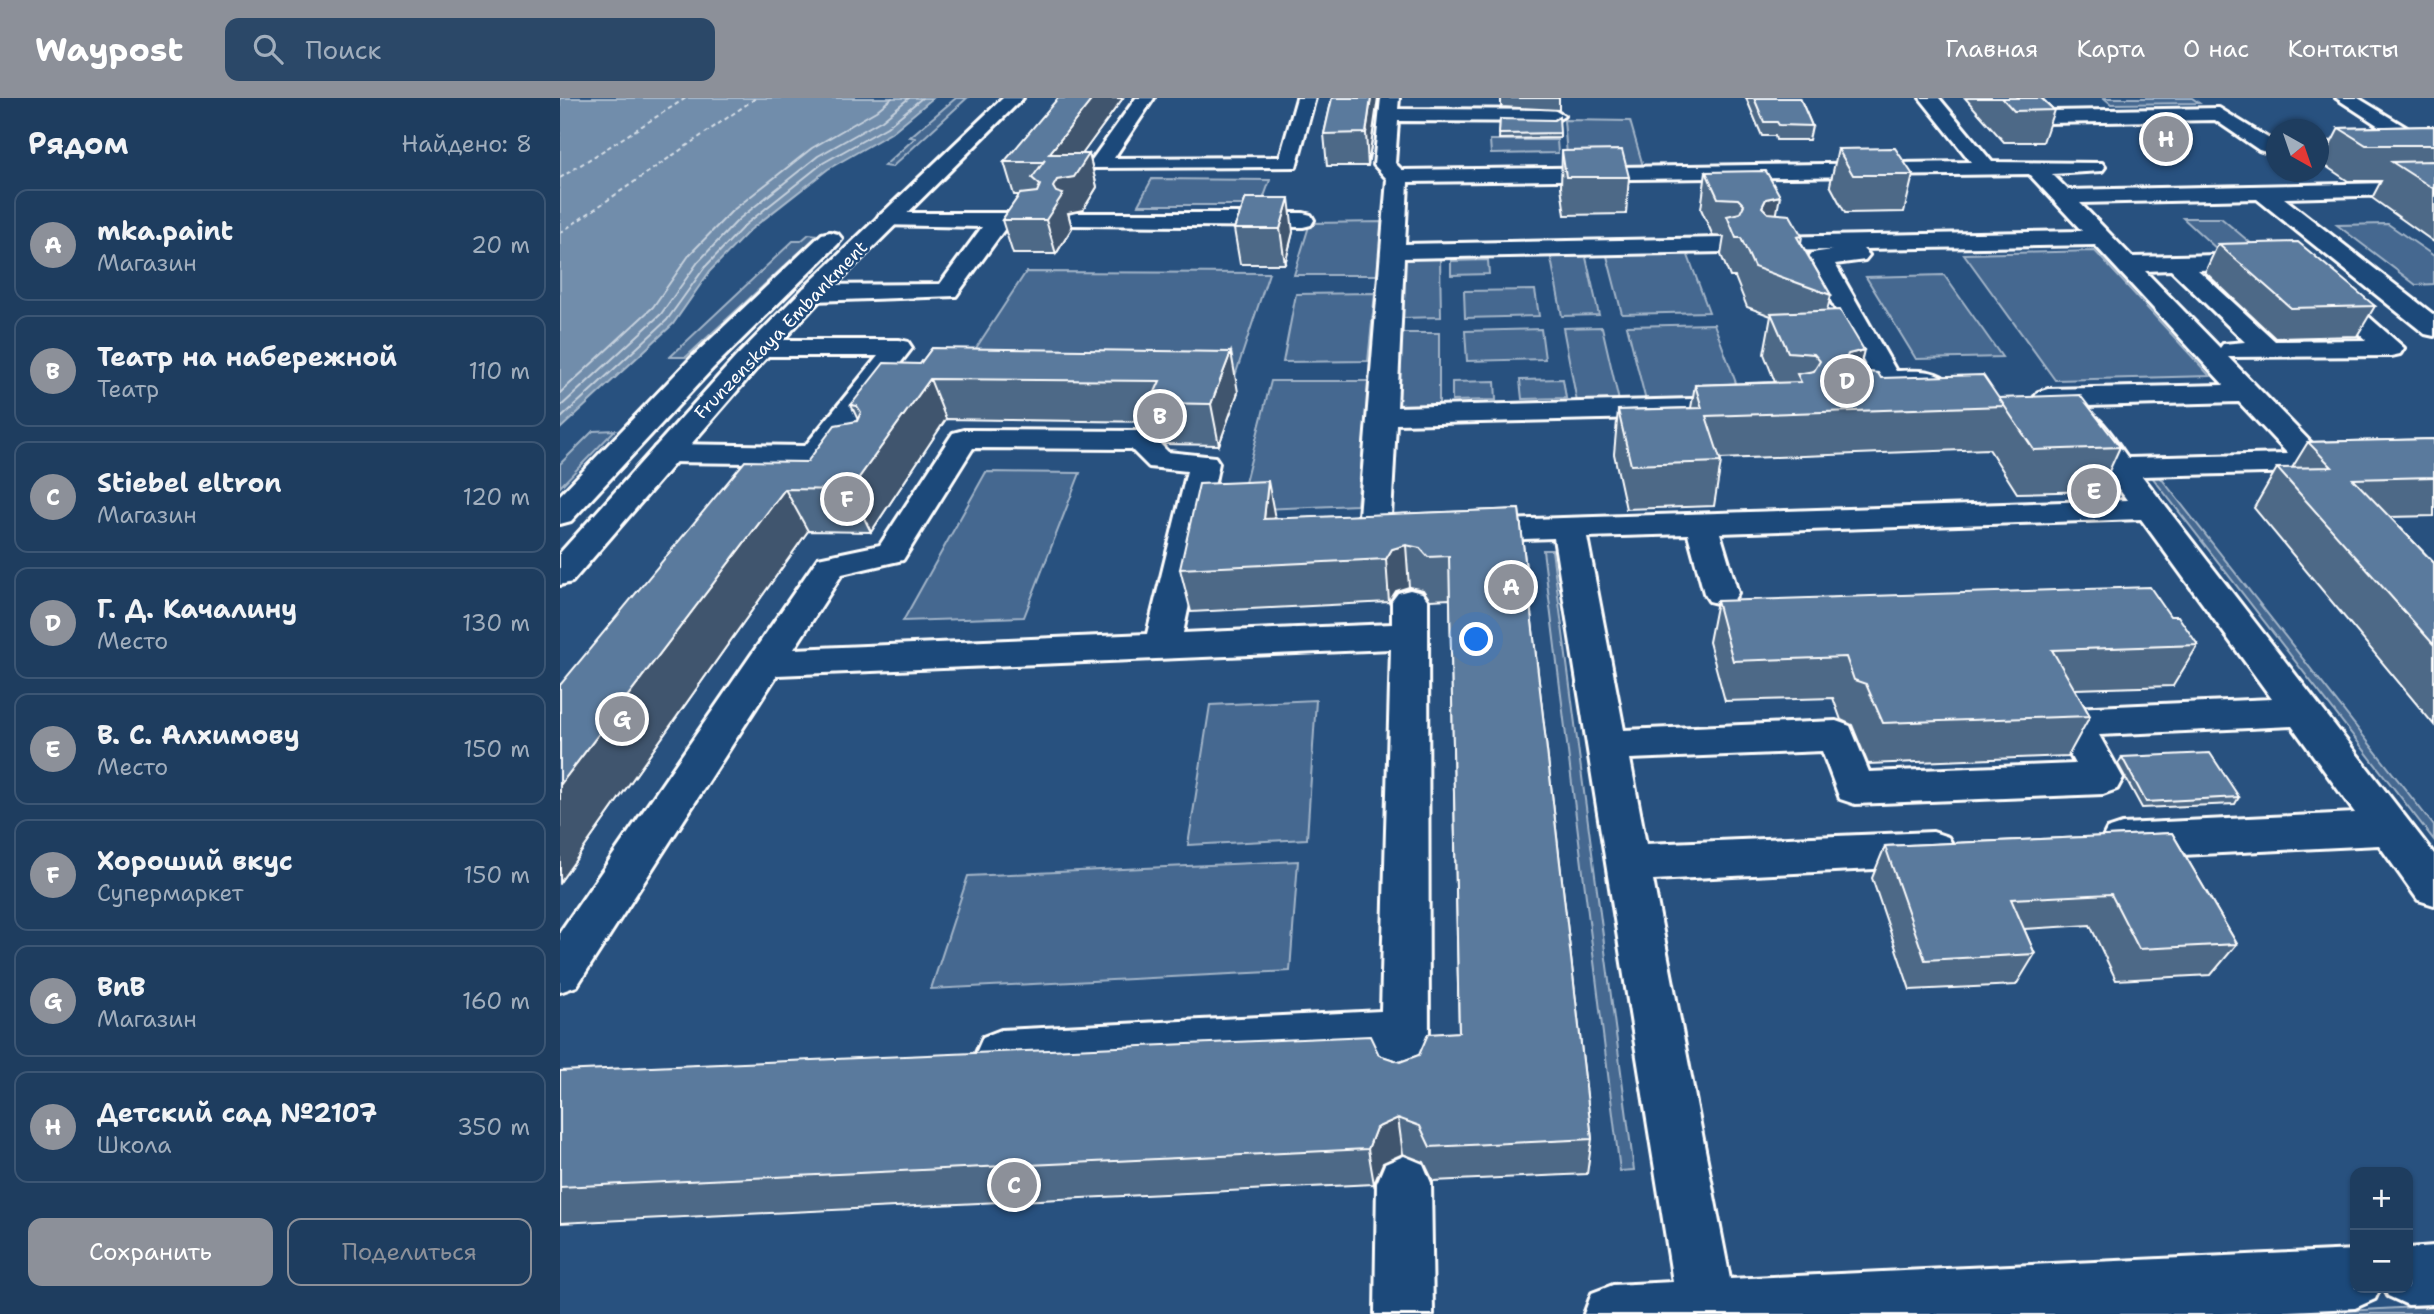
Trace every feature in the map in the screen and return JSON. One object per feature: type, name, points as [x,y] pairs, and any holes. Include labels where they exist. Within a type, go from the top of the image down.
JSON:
[{"type":"main road","points":[[904,172],[983,98]]},
{"type":"main road","name":"Frunzenskaya Embankment","points":[[560,574],[666,453],[813,293],[1014,98]]},
{"type":"main road","points":[[1145,98],[1099,164],[1289,163],[1306,98]]},
{"type":"main road","points":[[1929,98],[1987,169]]},
{"type":"main road","points":[[2028,98],[2048,117],[2213,110],[2266,146]]},
{"type":"main road","points":[[2329,149],[2425,147],[2345,98]]},
{"type":"main road","points":[[1554,116],[1390,106],[1384,165],[1398,176],[2036,169],[2092,164],[2125,195]]},
{"type":"main road","points":[[1131,164],[1115,192],[1087,220],[1303,220]]},
{"type":"main road","points":[[2036,169],[2312,462]]},
{"type":"main road","points":[[1374,522],[1398,176]]},
{"type":"main road","points":[[2328,182],[2375,210]]},
{"type":"main road","points":[[2063,197],[2434,188]]},
{"type":"main road","points":[[2262,192],[2392,301],[2434,328]]},
{"type":"main road","points":[[887,220],[1036,220]]},
{"type":"main road","points":[[813,293],[947,291],[999,220]]},
{"type":"main road","name":"Frunzenskaya Embankment","points":[[560,514],[703,362],[844,226]]},
{"type":"main road","points":[[1770,244],[2102,238]]},
{"type":"main road","points":[[1870,403],[1959,396],[1923,379],[1887,380],[1820,258],[1853,257],[1888,242]]},
{"type":"main road","points":[[1393,251],[1724,245]]},
{"type":"main road","points":[[2126,264],[2290,261]]},
{"type":"main road","points":[[2177,263],[2268,349]]},
{"type":"main road","points":[[2232,350],[2391,348],[2310,277]]},
{"type":"main road","points":[[2339,302],[2434,300]]},
{"type":"main road","points":[[761,348],[899,348],[813,455]]},
{"type":"main road","points":[[2021,399],[2246,393]]},
{"type":"main road","points":[[2068,398],[2148,509],[2434,887]]},
{"type":"main road","points":[[1382,416],[1750,406]]},
{"type":"main road","points":[[560,971],[830,566],[891,553],[937,456],[964,439],[1139,440],[1160,461],[1204,463],[1162,646]]},
{"type":"main road","points":[[666,453],[863,455]]},
{"type":"main road","points":[[2117,467],[2434,460]]},
{"type":"main road","points":[[1438,532],[2148,509]]},
{"type":"main road","points":[[1701,523],[1721,593]]},
{"type":"main road","points":[[1569,527],[1706,1312]]},
{"type":"main road","points":[[765,663],[1162,646],[1410,618],[1404,1053],[961,1055]]},
{"type":"main road","points":[[1608,745],[1836,736],[1855,788],[2103,778],[2071,722],[2301,712]]},
{"type":"main road","points":[[2086,842],[2390,828]]},
{"type":"main road","points":[[1628,863],[1976,847]]},
{"type":"main road","points":[[1404,1183],[1404,1314]]},
{"type":"main road","points":[[2413,1276],[2434,1275]]},
{"type":"main road","points":[[1613,1314],[1706,1312],[2350,1279]]},
{"type":"shaded area","points":[[956,98],[967,98],[892,167],[884,166],[915,138],[910,137]]},
{"type":"shaded area","points":[[2104,98],[2192,98],[2199,103],[2111,104]]},
{"type":"shaded area","points":[[1564,120],[1630,121],[1643,166],[1568,167]]},
{"type":"shaded area","points":[[1490,140],[1557,140],[1558,153],[1491,154]]},
{"type":"shaded area","points":[[1152,179],[1270,180],[1261,205],[1138,205]]},
{"type":"shaded area","points":[[2183,218],[2221,218],[2259,250],[2219,251]]},
{"type":"shaded area","points":[[1385,222],[1380,275],[1294,275],[1310,223]]},
{"type":"shaded area","points":[[2388,224],[2434,256],[2434,284],[2416,285],[2337,225]]},
{"type":"shaded area","points":[[809,234],[818,235],[686,357],[670,357],[793,241],[801,241]]},
{"type":"shaded area","points":[[1686,250],[1709,312],[1622,314],[1606,252]]},
{"type":"shaded area","points":[[2095,251],[2210,376],[2055,380],[1964,254]]},
{"type":"shaded area","points":[[1550,253],[1585,253],[1599,315],[1562,316]]},
{"type":"shaded area","points":[[1440,257],[1441,317],[1400,318],[1402,258]]},
{"type":"shaded area","points":[[1488,260],[1489,274],[1451,275],[1451,261]]},
{"type":"shaded area","points":[[1026,272],[1269,273],[1233,382],[955,380]]},
{"type":"shaded area","points":[[1944,275],[2002,357],[1916,359],[1866,277]]},
{"type":"shaded area","points":[[1535,290],[1539,316],[1465,318],[1464,291]]},
{"type":"shaded area","points":[[1375,293],[1368,361],[1283,362],[1296,294]]},
{"type":"shaded area","points":[[1714,324],[1742,399],[1646,401],[1627,326]]},
{"type":"shaded area","points":[[1602,327],[1619,401],[1577,402],[1563,328]]},
{"type":"shaded area","points":[[1541,329],[1545,359],[1467,361],[1465,331]]},
{"type":"shaded area","points":[[1398,333],[1439,333],[1439,407],[1394,407]]},
{"type":"shaded area","points":[[1563,379],[1566,398],[1522,399],[1520,380]]},
{"type":"shaded area","points":[[1271,381],[1370,381],[1357,505],[1238,510]]},
{"type":"shaded area","points":[[1495,381],[1496,400],[1452,401],[1452,382]]},
{"type":"shaded area","points":[[615,430],[560,487],[560,464],[593,431]]},
{"type":"shaded area","points":[[986,472],[1080,473],[1024,617],[903,621]]},
{"type":"shaded area","points":[[2149,473],[2157,473],[2434,826],[2434,840]]},
{"type":"shaded area","points":[[1543,550],[1552,550],[1634,1170],[1620,1171]]},
{"type":"shaded area","points":[[1316,700],[1307,839],[1188,845],[1210,705]]},
{"type":"shaded area","points":[[1298,861],[1290,971],[931,989],[968,876]]},
{"type":"shaded area","points":[[2434,1306],[2434,1314],[2291,1314]]},
{"type":"water","points":[[560,98],[933,98],[891,133],[828,169],[750,230],[710,271],[673,324],[560,429]]},
{"type":"building","points":[[1058,98],[1093,98],[1049,154],[1089,154],[1074,177],[1057,180],[1053,187],[1056,192],[1063,194],[1046,220],[1002,220],[1020,194],[1037,192],[1040,185],[1032,178],[1045,160],[1004,162]]},
{"type":"building","points":[[1332,98],[1371,98],[1366,133],[1324,134]]},
{"type":"building","points":[[1754,98],[1800,98],[1812,126],[1764,122]]},
{"type":"building","points":[[2002,98],[2041,98],[2054,110],[2014,111]]},
{"type":"building","points":[[1559,117],[1560,133],[1499,134],[1500,119],[1554,120]]},
{"type":"building","points":[[2434,126],[2434,145],[2366,145],[2339,128]]},
{"type":"building","points":[[1895,148],[1913,175],[1853,175],[1838,149]]},
{"type":"building","points":[[1622,150],[1629,177],[1566,177],[1562,151]]},
{"type":"building","points":[[2434,161],[2434,189],[2392,162]]},
{"type":"building","points":[[1766,171],[1780,196],[1766,199],[1762,207],[1768,213],[1790,215],[1802,236],[1797,237],[1831,295],[1754,267],[1741,238],[1736,238],[1727,216],[1740,213],[1744,205],[1738,199],[1718,198],[1706,172]]},
{"type":"building","points":[[1246,198],[1289,198],[1280,229],[1234,229]]},
{"type":"building","points":[[2298,242],[2375,306],[2291,308],[2218,244]]},
{"type":"building","points":[[1840,310],[1864,350],[1848,354],[1844,363],[1850,370],[1878,373],[1881,378],[1983,375],[2004,406],[1706,416],[1721,462],[1631,465],[1618,410],[1702,408],[1695,385],[1801,382],[1797,374],[1814,371],[1820,361],[1814,354],[1788,352],[1771,313]]},
{"type":"building","points":[[932,348],[1231,352],[1211,404],[1154,403],[1151,401],[1160,381],[930,379],[850,490],[785,489],[560,785],[560,685],[745,461],[807,462],[835,425],[857,421],[861,412],[857,406],[851,405],[884,363],[920,364]]},
{"type":"building","points":[[2080,395],[2120,447],[2034,450],[1999,398]]},
{"type":"building","points":[[2434,439],[2434,477],[2353,479],[2434,563],[2434,645],[2277,468],[2332,467],[2308,442]]},
{"type":"building","points":[[1268,481],[1264,519],[1519,509],[1592,1139],[1430,1147],[1420,1126],[1398,1118],[1376,1128],[1368,1149],[560,1187],[560,1071],[1370,1036],[1379,1055],[1400,1062],[1419,1055],[1428,1034],[1459,1032],[1449,556],[1428,557],[1420,548],[1406,545],[1392,549],[1386,559],[1180,569],[1199,484]]},
{"type":"building","points":[[2150,587],[2170,616],[2178,616],[2198,645],[2052,650],[2090,716],[1883,723],[1866,684],[1854,680],[1846,657],[1733,661],[1717,601]]},
{"type":"building","points":[[2210,753],[2239,797],[2146,802],[2122,757]]},
{"type":"building","points":[[2172,833],[2237,944],[2139,949],[2111,894],[2011,899],[2035,954],[1925,960],[1885,846]]},
{"type":"ferry route","points":[[560,178],[686,98]]},
{"type":"ferry route","points":[[560,233],[756,98]]},
{"type":"place","name":"Детский сад №2107","points":[[2166,139]]},
{"type":"place","name":"Г. Д. Качалину","points":[[1847,381]]},
{"type":"place","name":"Театр на набережной","points":[[1160,416]]},
{"type":"place","name":"В. С. Алхимову","points":[[2094,491]]},
{"type":"place","name":"Хороший вкус","points":[[847,499]]},
{"type":"place","name":"mka.paint","points":[[1511,587]]},
{"type":"place","name":"BnB","points":[[622,719]]},
{"type":"place","name":"Stiebel eltron","points":[[1014,1185]]}]
